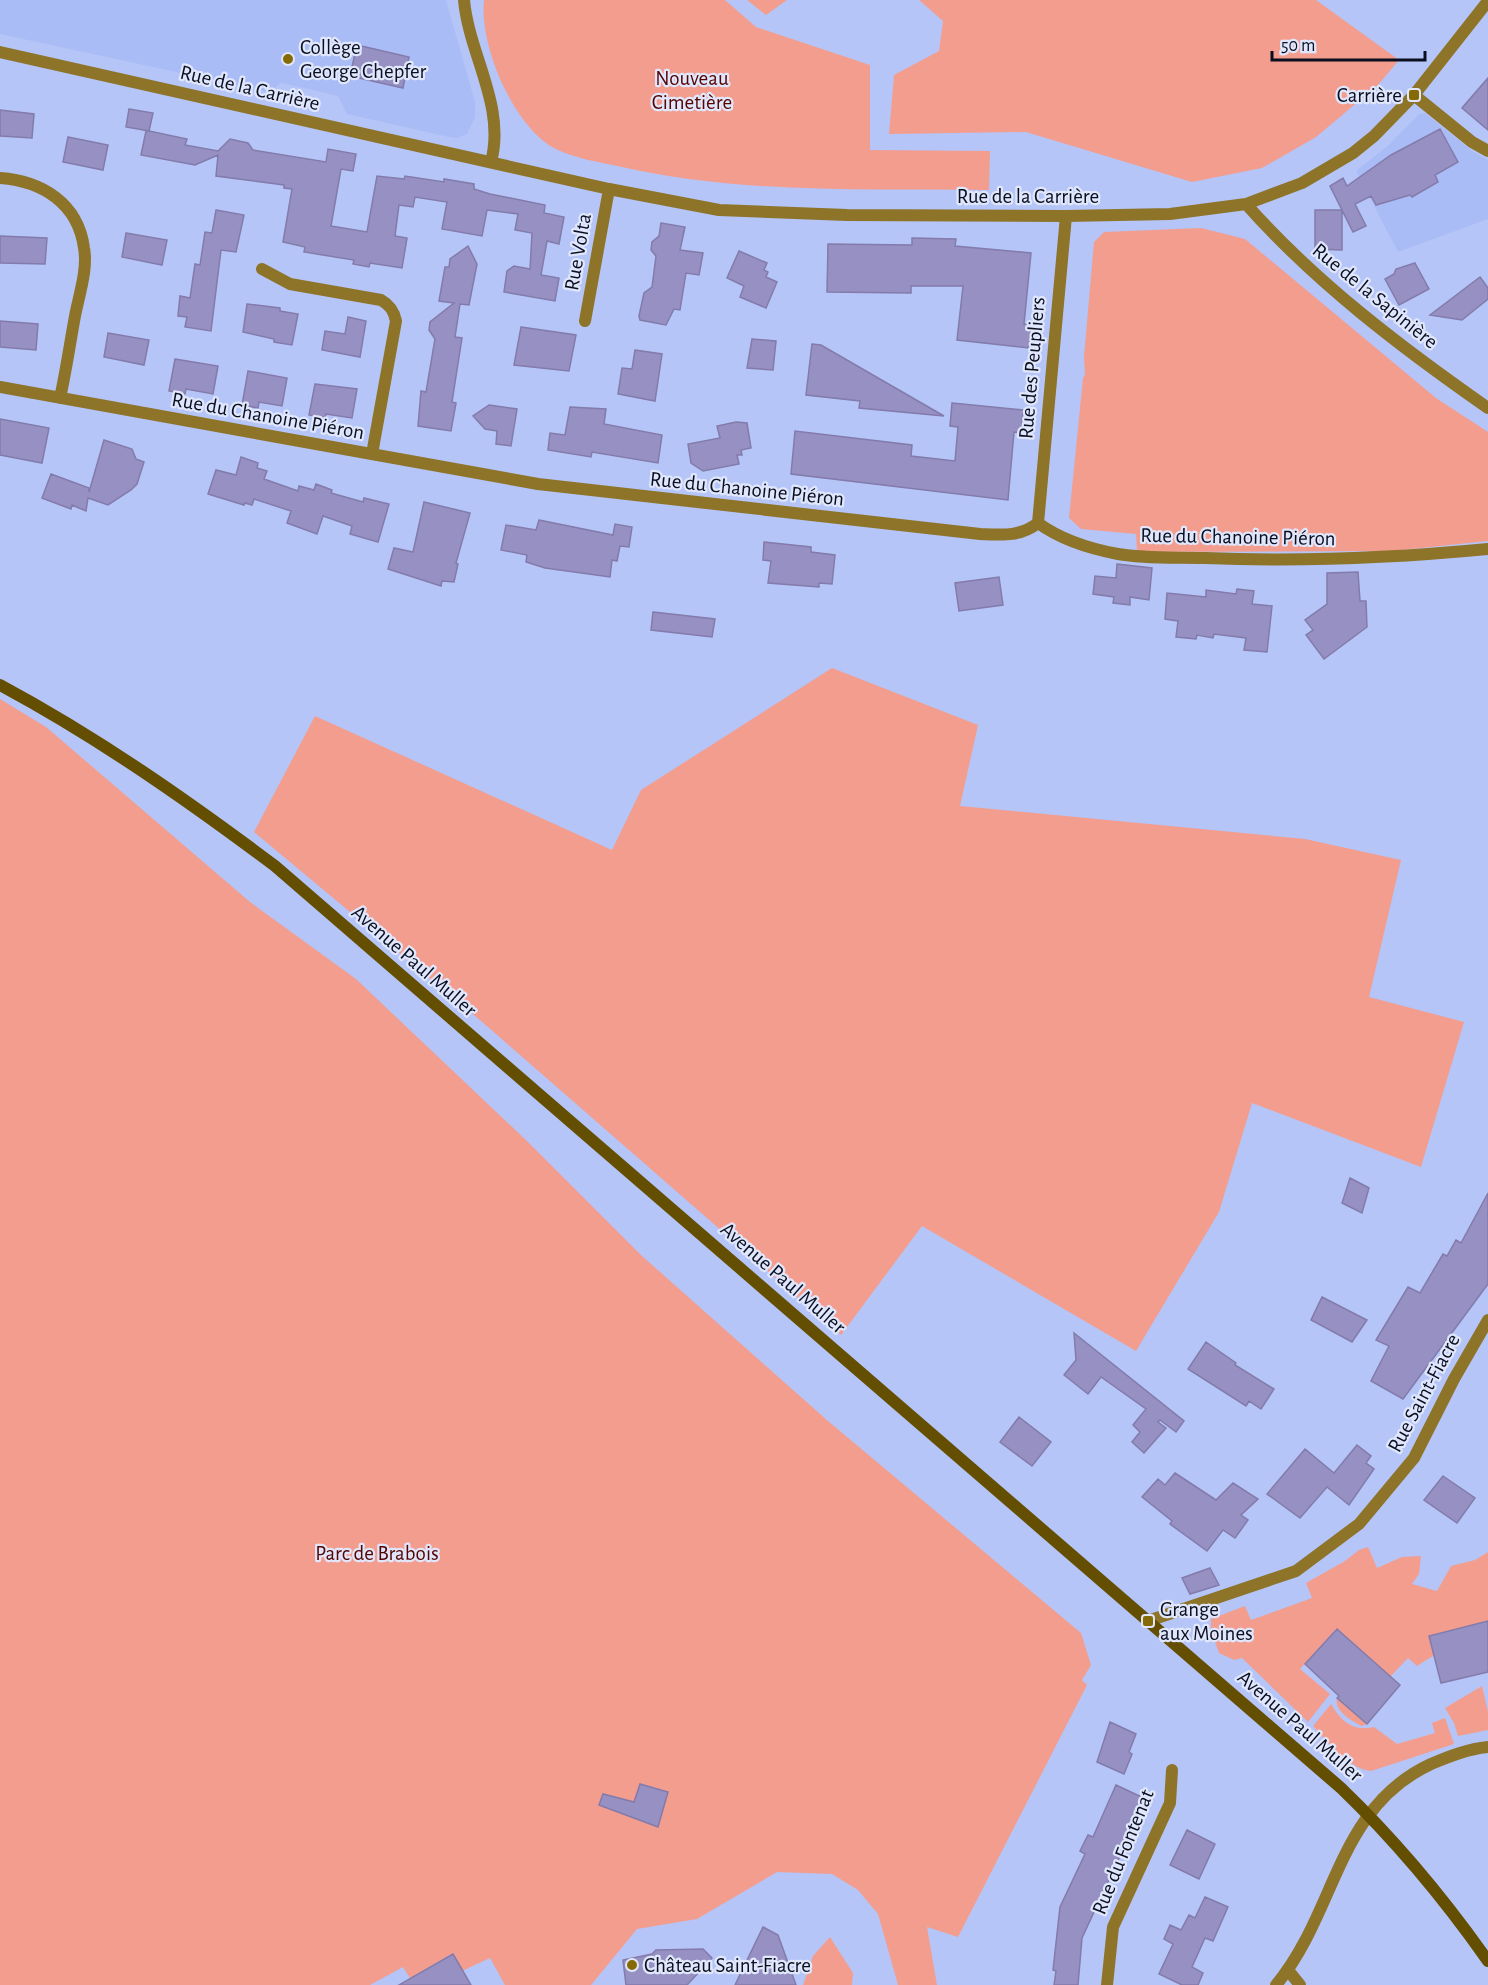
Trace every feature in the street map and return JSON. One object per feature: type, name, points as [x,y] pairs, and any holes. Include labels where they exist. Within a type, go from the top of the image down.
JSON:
[{"type":"main road","name":"Avenue Paul Muller","points":[[0,685],[92,738],[197,807],[275,866],[1318,1767],[1369,1815],[1461,1923],[1488,1961]]},
{"type":"street","points":[[464,0],[473,45],[495,117],[497,136],[491,162]]},
{"type":"street","name":"Rue de la Carrière","points":[[0,52],[692,206],[745,212],[1066,216],[1170,214],[1246,204],[1292,188],[1329,168],[1374,136],[1414,94],[1488,1]]},
{"type":"street","points":[[1414,94],[1472,142],[1488,151]]},
{"type":"street","points":[[0,178],[28,182],[57,197],[69,209],[77,223],[84,247],[81,285],[60,398]]},
{"type":"street","name":"Rue Volta","points":[[585,321],[609,189]]},
{"type":"street","name":"Rue de la Sapinière","points":[[1246,204],[1278,240],[1352,303],[1412,352],[1488,408]]},
{"type":"street","name":"Rue des Peupliers","points":[[1038,523],[1066,216]]},
{"type":"street","points":[[262,269],[290,284],[381,300],[387,303],[394,313],[396,321],[372,454]]},
{"type":"street","name":"Rue du Chanoine Piéron","points":[[0,387],[587,491],[980,534],[1018,534],[1028,531],[1038,523],[1062,537],[1118,554],[1253,560],[1366,558],[1488,549]]},
{"type":"street","name":"Rue Saint-Fiacre","points":[[1148,1621],[1284,1577],[1315,1559],[1359,1524],[1414,1458],[1454,1379],[1488,1320]]},
{"type":"street","points":[[1276,1985],[1288,1970],[1312,1928],[1351,1840],[1389,1789],[1420,1769],[1467,1750],[1488,1747]]},
{"type":"street","name":"Rue du Fontenat","points":[[1107,1985],[1113,1927],[1170,1803],[1172,1770]]},
{"type":"street","points":[[1288,1970],[1300,1985]]},
{"type":"shaded area","name":"Collège George Chepfer","points":[[0,0],[446,0],[475,102],[475,117],[467,134],[457,138],[449,137],[347,114],[338,96],[313,90],[281,83],[269,92],[0,34]]},
{"type":"shaded area","points":[[1425,113],[1472,151],[1488,160],[1488,219],[1398,252],[1356,171],[1389,145],[1419,114]]},
{"type":"green space","name":"Nouveau Cimetière","points":[[484,0],[725,0],[756,27],[870,65],[870,150],[990,151],[989,190],[805,188],[713,182],[667,176],[588,160],[556,149],[526,123],[502,84],[487,40]]},
{"type":"green space","points":[[747,0],[787,0],[766,15]]},
{"type":"green space","points":[[919,0],[1316,0],[1399,60],[1378,85],[1316,137],[1262,168],[1192,182],[1026,132],[889,134],[894,75],[939,51],[943,21]]},
{"type":"green space","points":[[1201,228],[1245,239],[1436,398],[1488,432],[1488,541],[1392,551],[1137,552],[1136,534],[1081,529],[1069,518],[1085,375],[1084,357],[1094,242],[1104,232]]},
{"type":"green space","points":[[832,668],[978,725],[960,806],[1305,839],[1401,860],[1369,997],[1464,1022],[1421,1167],[1252,1103],[1219,1212],[1136,1351],[922,1226],[841,1335],[481,1021],[254,832],[315,716],[612,850],[641,790]]},
{"type":"green space","name":"Parc de Brabois","points":[[0,699],[46,727],[250,902],[356,979],[529,1143],[642,1256],[828,1421],[1081,1633],[1091,1665],[1082,1680],[1087,1685],[958,1937],[927,1927],[937,1985],[898,1985],[878,1914],[858,1890],[832,1874],[777,1872],[697,1919],[637,1929],[591,1985],[505,1985],[490,1958],[462,1971],[452,1954],[410,1978],[403,1967],[370,1985],[0,1985]]},
{"type":"green space","points":[[1368,1547],[1377,1568],[1402,1557],[1421,1556],[1419,1574],[1412,1584],[1437,1591],[1451,1566],[1475,1560],[1488,1552],[1488,1621],[1417,1666],[1408,1658],[1390,1677],[1336,1629],[1300,1669],[1330,1694],[1308,1722],[1242,1658],[1234,1660],[1219,1653],[1211,1630],[1211,1619],[1245,1606],[1251,1620],[1312,1598],[1306,1583],[1345,1561],[1359,1550]]},
{"type":"green space","points":[[1482,1686],[1488,1712],[1488,1730],[1458,1736],[1454,1723],[1445,1708]]},
{"type":"green space","points":[[1337,1698],[1367,1724],[1362,1726],[1345,1715],[1338,1707]]},
{"type":"green space","points":[[1331,1704],[1348,1724],[1360,1728],[1374,1727],[1397,1744],[1435,1733],[1432,1723],[1445,1718],[1454,1744],[1371,1771],[1362,1769],[1339,1754],[1313,1726]]},
{"type":"green space","points":[[830,1937],[853,1973],[852,1985],[803,1985],[813,1956]]},
{"type":"building","points":[[357,45],[409,57],[403,88],[350,76]]},
{"type":"building","points":[[1488,78],[1488,130],[1462,108]]},
{"type":"building","points":[[129,109],[153,113],[149,131],[126,127]]},
{"type":"building","points":[[0,110],[34,114],[32,138],[0,136]]},
{"type":"building","points":[[1440,129],[1458,162],[1435,175],[1438,182],[1412,197],[1410,195],[1376,205],[1371,196],[1355,204],[1366,226],[1353,232],[1330,186],[1343,178],[1347,186],[1391,155]]},
{"type":"building","points":[[146,131],[187,139],[185,145],[218,151],[230,139],[248,143],[253,150],[326,162],[328,149],[356,154],[353,171],[341,169],[331,226],[367,232],[377,176],[404,179],[405,176],[444,182],[444,179],[474,184],[474,189],[490,194],[545,205],[544,213],[564,217],[559,244],[547,241],[541,275],[559,278],[555,301],[504,292],[507,271],[514,266],[530,269],[532,233],[515,230],[518,214],[487,210],[482,236],[442,229],[447,202],[415,197],[413,207],[399,205],[395,236],[407,238],[402,268],[370,263],[369,267],[353,264],[354,260],[304,252],[305,247],[283,242],[292,189],[284,188],[284,185],[216,176],[218,155],[195,165],[141,155]]},
{"type":"building","points":[[68,137],[108,145],[103,170],[63,162]]},
{"type":"building","points":[[216,210],[244,215],[236,252],[221,250],[211,331],[185,327],[187,317],[178,316],[180,296],[190,298],[195,264],[200,265],[205,232],[212,233]]},
{"type":"building","points":[[1315,210],[1342,210],[1342,250],[1315,249]]},
{"type":"building","points":[[661,223],[685,227],[680,250],[703,253],[699,275],[686,273],[680,310],[674,309],[666,325],[640,320],[639,316],[644,293],[652,287],[656,256],[651,250],[652,242],[659,236]]},
{"type":"building","points":[[126,233],[167,240],[162,265],[122,257]]},
{"type":"building","points":[[0,236],[47,238],[45,264],[0,263]]},
{"type":"building","points":[[912,238],[956,239],[955,246],[1031,253],[1024,324],[1031,325],[1029,348],[957,340],[963,286],[911,286],[911,293],[827,292],[828,244],[912,245]]},
{"type":"building","points":[[468,246],[477,264],[469,305],[460,304],[455,337],[462,338],[452,402],[456,403],[451,431],[418,426],[421,391],[426,392],[435,339],[429,330],[430,322],[454,303],[439,301],[445,267],[449,267],[450,259]]},
{"type":"building","points":[[739,251],[767,263],[764,270],[768,272],[766,277],[777,282],[766,308],[740,297],[744,286],[727,278]]},
{"type":"building","points":[[1415,263],[1429,289],[1399,305],[1385,279],[1394,274],[1396,269]]},
{"type":"building","points":[[1480,277],[1488,288],[1488,299],[1462,320],[1430,315]]},
{"type":"building","points":[[247,304],[280,308],[280,311],[298,314],[292,345],[243,332]]},
{"type":"building","points":[[348,317],[366,321],[360,357],[322,350],[325,331],[345,334]]},
{"type":"building","points":[[0,321],[38,324],[36,350],[0,347]]},
{"type":"building","points":[[521,327],[576,335],[569,371],[514,365]]},
{"type":"building","points":[[108,333],[149,340],[144,365],[104,357]]},
{"type":"building","points":[[752,339],[776,341],[773,370],[747,368]]},
{"type":"building","points":[[812,344],[821,345],[944,416],[859,408],[860,401],[806,395]]},
{"type":"building","points":[[635,350],[662,354],[655,401],[618,394],[622,368],[632,369]]},
{"type":"building","points":[[175,359],[218,366],[213,394],[186,389],[185,394],[169,391]]},
{"type":"building","points":[[248,371],[287,378],[282,406],[259,402],[258,408],[242,405]]},
{"type":"building","points":[[315,384],[357,389],[352,418],[326,414],[325,418],[309,415]]},
{"type":"building","points":[[952,403],[1023,410],[1021,433],[1014,432],[1008,500],[791,474],[795,431],[912,445],[911,456],[955,461],[958,427],[950,426]]},
{"type":"building","points":[[489,405],[517,409],[511,446],[496,444],[497,431],[485,429],[473,416]]},
{"type":"building","points":[[570,407],[606,409],[604,424],[662,435],[658,463],[592,452],[591,457],[548,450],[550,433],[565,435]]},
{"type":"building","points":[[0,419],[49,428],[42,463],[0,455]]},
{"type":"building","points":[[736,422],[747,423],[751,448],[741,450],[742,455],[737,455],[739,464],[703,471],[691,463],[688,444],[720,438],[717,426]]},
{"type":"building","points":[[104,440],[132,449],[136,459],[144,462],[137,484],[131,490],[108,505],[88,498],[86,511],[72,505],[71,509],[42,498],[51,474],[89,488],[89,492]]},
{"type":"building","points":[[241,457],[258,463],[257,468],[267,471],[264,479],[298,491],[299,486],[314,490],[316,484],[332,490],[331,493],[363,502],[364,498],[389,504],[378,542],[350,534],[352,526],[323,516],[317,534],[287,523],[291,511],[254,499],[252,505],[245,503],[244,505],[208,494],[216,470],[236,475]]},
{"type":"building","points":[[424,502],[470,513],[456,563],[458,564],[454,582],[442,581],[441,586],[388,569],[394,548],[413,552]]},
{"type":"building","points":[[539,520],[613,535],[615,524],[632,527],[629,547],[620,546],[617,561],[612,560],[610,577],[545,568],[526,562],[527,555],[501,550],[506,525],[536,530]]},
{"type":"building","points":[[764,542],[811,547],[811,552],[835,555],[832,584],[819,583],[819,587],[768,583],[771,561],[763,560]]},
{"type":"building","points":[[1117,564],[1152,568],[1149,600],[1130,597],[1130,605],[1113,603],[1114,597],[1093,594],[1095,576],[1116,578]]},
{"type":"building","points":[[1358,572],[1360,601],[1366,601],[1367,627],[1324,659],[1306,635],[1313,630],[1305,620],[1327,604],[1327,573]]},
{"type":"building","points":[[999,577],[1003,605],[959,611],[955,583]]},
{"type":"building","points":[[1237,589],[1254,591],[1252,604],[1272,606],[1267,652],[1244,650],[1246,638],[1214,634],[1213,638],[1197,635],[1196,639],[1176,637],[1178,621],[1165,619],[1167,593],[1206,597],[1206,590],[1236,594]]},
{"type":"building","points":[[653,612],[715,619],[712,637],[651,630]]},
{"type":"building","points":[[1350,1178],[1369,1188],[1362,1213],[1342,1203]]},
{"type":"building","points":[[1488,1193],[1488,1284],[1403,1399],[1371,1381],[1389,1346],[1376,1340],[1408,1287],[1420,1293],[1443,1254],[1447,1256],[1456,1240],[1461,1243]]},
{"type":"building","points":[[1322,1297],[1367,1320],[1352,1342],[1311,1320]]},
{"type":"building","points":[[1074,1333],[1184,1421],[1176,1432],[1160,1420],[1158,1422],[1166,1428],[1144,1453],[1132,1442],[1140,1432],[1133,1425],[1146,1409],[1101,1377],[1088,1394],[1064,1375],[1076,1360]]},
{"type":"building","points":[[1206,1342],[1236,1363],[1235,1365],[1274,1389],[1261,1409],[1249,1401],[1246,1406],[1188,1369]]},
{"type":"building","points":[[1019,1417],[1051,1442],[1032,1466],[1000,1442]]},
{"type":"building","points":[[1357,1445],[1371,1456],[1366,1463],[1374,1469],[1349,1505],[1327,1487],[1300,1518],[1267,1494],[1305,1449],[1334,1473]]},
{"type":"building","points":[[1175,1473],[1216,1500],[1233,1483],[1258,1499],[1241,1515],[1248,1520],[1235,1538],[1223,1530],[1207,1551],[1170,1524],[1172,1521],[1142,1497],[1158,1479],[1165,1485]]},
{"type":"building","points":[[1443,1476],[1475,1498],[1457,1523],[1424,1500]]},
{"type":"building","points":[[1210,1568],[1219,1585],[1190,1594],[1182,1578]]},
{"type":"building","points":[[1488,1621],[1488,1672],[1441,1683],[1429,1636]]},
{"type":"building","points":[[1337,1629],[1400,1685],[1367,1724],[1337,1698],[1339,1696],[1305,1664]]},
{"type":"building","points":[[1110,1722],[1136,1734],[1129,1752],[1132,1754],[1124,1774],[1097,1762]]},
{"type":"building","points":[[640,1784],[668,1792],[658,1827],[599,1805],[603,1794],[634,1802]]},
{"type":"building","points":[[1116,1785],[1144,1798],[1139,1809],[1141,1811],[1082,1938],[1078,1985],[1054,1985],[1056,1971],[1053,1970],[1060,1907],[1085,1854],[1080,1851],[1088,1835],[1093,1837]]},
{"type":"building","points":[[1187,1830],[1215,1844],[1199,1879],[1170,1865]]},
{"type":"building","points":[[1205,1897],[1228,1907],[1213,1941],[1205,1938],[1192,1967],[1203,1973],[1198,1985],[1182,1985],[1159,1974],[1173,1944],[1164,1939],[1170,1925],[1181,1930],[1189,1915],[1195,1918]]},
{"type":"building","points":[[763,1927],[778,1935],[796,1985],[735,1985]]},
{"type":"building","points":[[703,1949],[712,1958],[687,1985],[626,1985],[623,1960],[652,1954],[656,1950]]},
{"type":"building","points":[[453,1954],[471,1985],[399,1985]]},
{"type":"place","name":"Collège George Chepfer","points":[[288,59]]},
{"type":"place","name":"Carrière","points":[[1414,95]]},
{"type":"place","name":"Grange aux Moines","points":[[1148,1621]]},
{"type":"place","name":"Château Saint-Fiacre","points":[[632,1965]]}]
